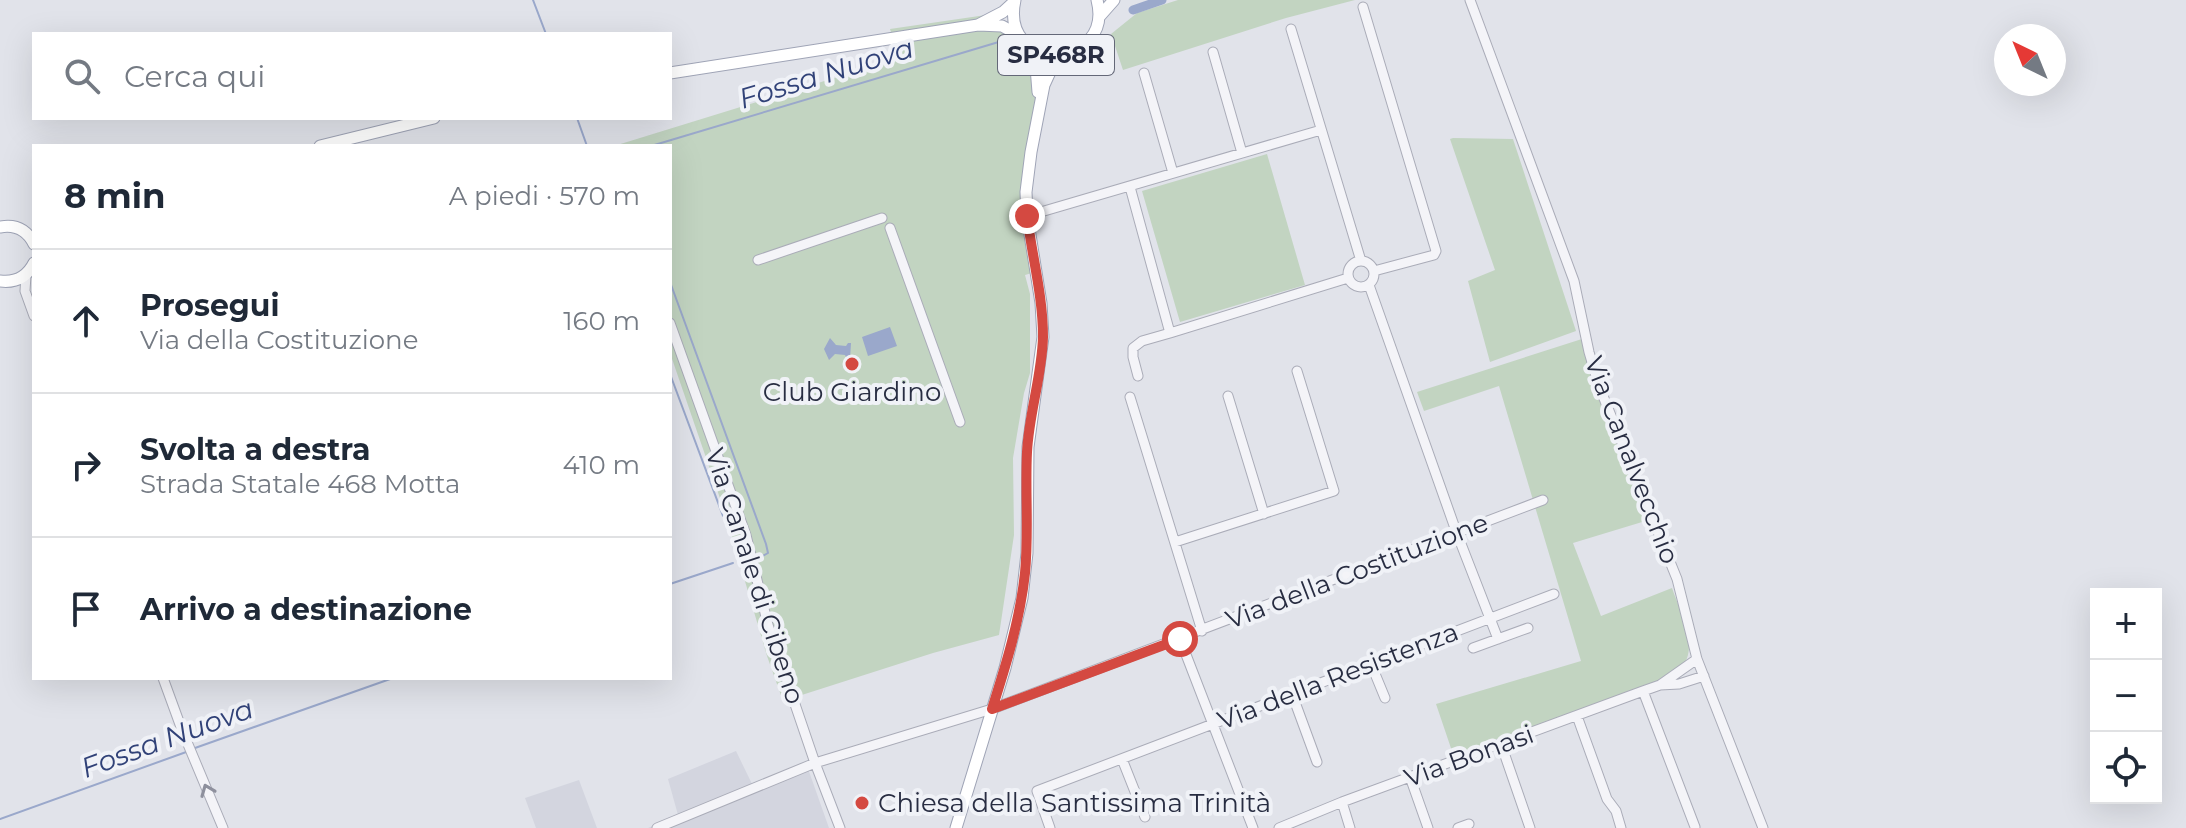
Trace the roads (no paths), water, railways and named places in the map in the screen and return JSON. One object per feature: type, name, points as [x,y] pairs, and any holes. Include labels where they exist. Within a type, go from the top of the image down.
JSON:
[{"type":"main road","name":"SP468R","points":[[1015,1],[1014,19],[1020,36],[1029,46],[1050,55],[1071,52],[1082,47],[1090,38],[1099,17],[1097,0]]},
{"type":"main road","points":[[1099,17],[1114,0]]},
{"type":"main road","points":[[978,25],[1003,12],[1015,1]]},
{"type":"main road","points":[[672,73],[978,25],[1002,26],[1020,36]]},
{"type":"main road","points":[[1029,46],[1036,67],[1039,102]]},
{"type":"main road","points":[[956,828],[1015,632],[1023,586],[1027,553],[1028,447],[1043,337],[1041,303],[1027,216],[1027,182],[1039,102],[1050,72],[1071,52]]},
{"type":"main road","points":[[328,144],[425,120]]},
{"type":"main road","points":[[15,226],[26,232],[32,241]]},
{"type":"main road","points":[[0,227],[32,228]]},
{"type":"main road","points":[[3,281],[26,275],[32,266]]},
{"type":"street","name":"Via Canalvecchio","points":[[1470,0],[1574,281],[1599,386],[1677,579],[1697,659],[1763,828]]},
{"type":"street","points":[[1363,7],[1436,251],[1434,255],[1374,271]]},
{"type":"street","points":[[1291,29],[1361,261],[1374,271],[1369,285],[1359,288],[1348,278],[1350,267],[1361,261]]},
{"type":"street","points":[[1213,52],[1242,153]]},
{"type":"street","points":[[1144,73],[1173,173]]},
{"type":"street","points":[[1027,216],[1321,130]]},
{"type":"street","points":[[1130,187],[1170,333]]},
{"type":"street","points":[[0,218],[15,226]]},
{"type":"street","points":[[758,260],[882,218]]},
{"type":"street","points":[[890,228],[960,422]]},
{"type":"street","points":[[26,275],[25,291],[32,312]]},
{"type":"street","points":[[1138,376],[1133,348],[1142,341],[1348,278]]},
{"type":"street","points":[[3,281],[27,302]]},
{"type":"street","points":[[1369,285],[1456,531],[1498,639]]},
{"type":"street","name":"Via Canale di Cibeno","points":[[672,329],[746,535],[768,625],[840,828]]},
{"type":"street","points":[[1175,542],[1334,491],[1297,371]]},
{"type":"street","points":[[1228,396],[1264,514]]},
{"type":"street","points":[[1130,397],[1202,631]]},
{"type":"street","name":"Via della Costituzione","points":[[657,828],[815,763],[992,709],[1543,500]]},
{"type":"street","name":"Via della Resistenza","points":[[1050,828],[1037,791],[1554,594]]},
{"type":"street","points":[[1473,648],[1528,628]]},
{"type":"street","points":[[1180,639],[1253,828]]},
{"type":"street","name":"Via Bonasi","points":[[1279,828],[1660,685],[1697,659]]},
{"type":"street","points":[[1371,664],[1385,698]]},
{"type":"street","name":"Via Bonasi","points":[[1660,685],[1679,684],[1704,676]]},
{"type":"street","points":[[164,680],[223,828]]},
{"type":"street","points":[[1643,691],[1695,827]]},
{"type":"street","points":[[1292,694],[1317,762]]},
{"type":"street","points":[[1577,716],[1607,799],[1616,811],[1621,828]]},
{"type":"street","points":[[1501,744],[1530,828]]},
{"type":"street","points":[[1122,759],[1145,817]]},
{"type":"street","points":[[1410,777],[1428,828]]},
{"type":"street","points":[[1342,802],[1350,828]]},
{"type":"street","points":[[1458,828],[1469,824]]},
{"type":"water","points":[[890,327],[897,346],[868,356],[862,337]]},
{"type":"water","points":[[830,338],[836,345],[851,343],[850,359],[835,354],[829,360],[824,349]]},
{"type":"waterway","points":[[533,0],[545,32]]},
{"type":"waterway","points":[[1133,10],[1162,0]]},
{"type":"waterway","name":"Fossa Nuova","points":[[658,144],[1012,38]]},
{"type":"waterway","points":[[578,120],[586,144]]},
{"type":"waterway","name":"Fossa Nuova","points":[[672,287],[766,544],[768,553],[761,557]]},
{"type":"waterway","points":[[672,379],[723,516]]},
{"type":"waterway","name":"Fossa Nuova","points":[[672,583],[733,563]]},
{"type":"waterway","name":"Fossa Nuova","points":[[195,748],[387,680]]},
{"type":"waterway","name":"Fossa Nuova","points":[[0,819],[189,751]]},
{"type":"place","name":"Club Giardino","points":[[852,364]]},
{"type":"place","name":"Chiesa della Santissima Trinità","points":[[862,803]]}]
